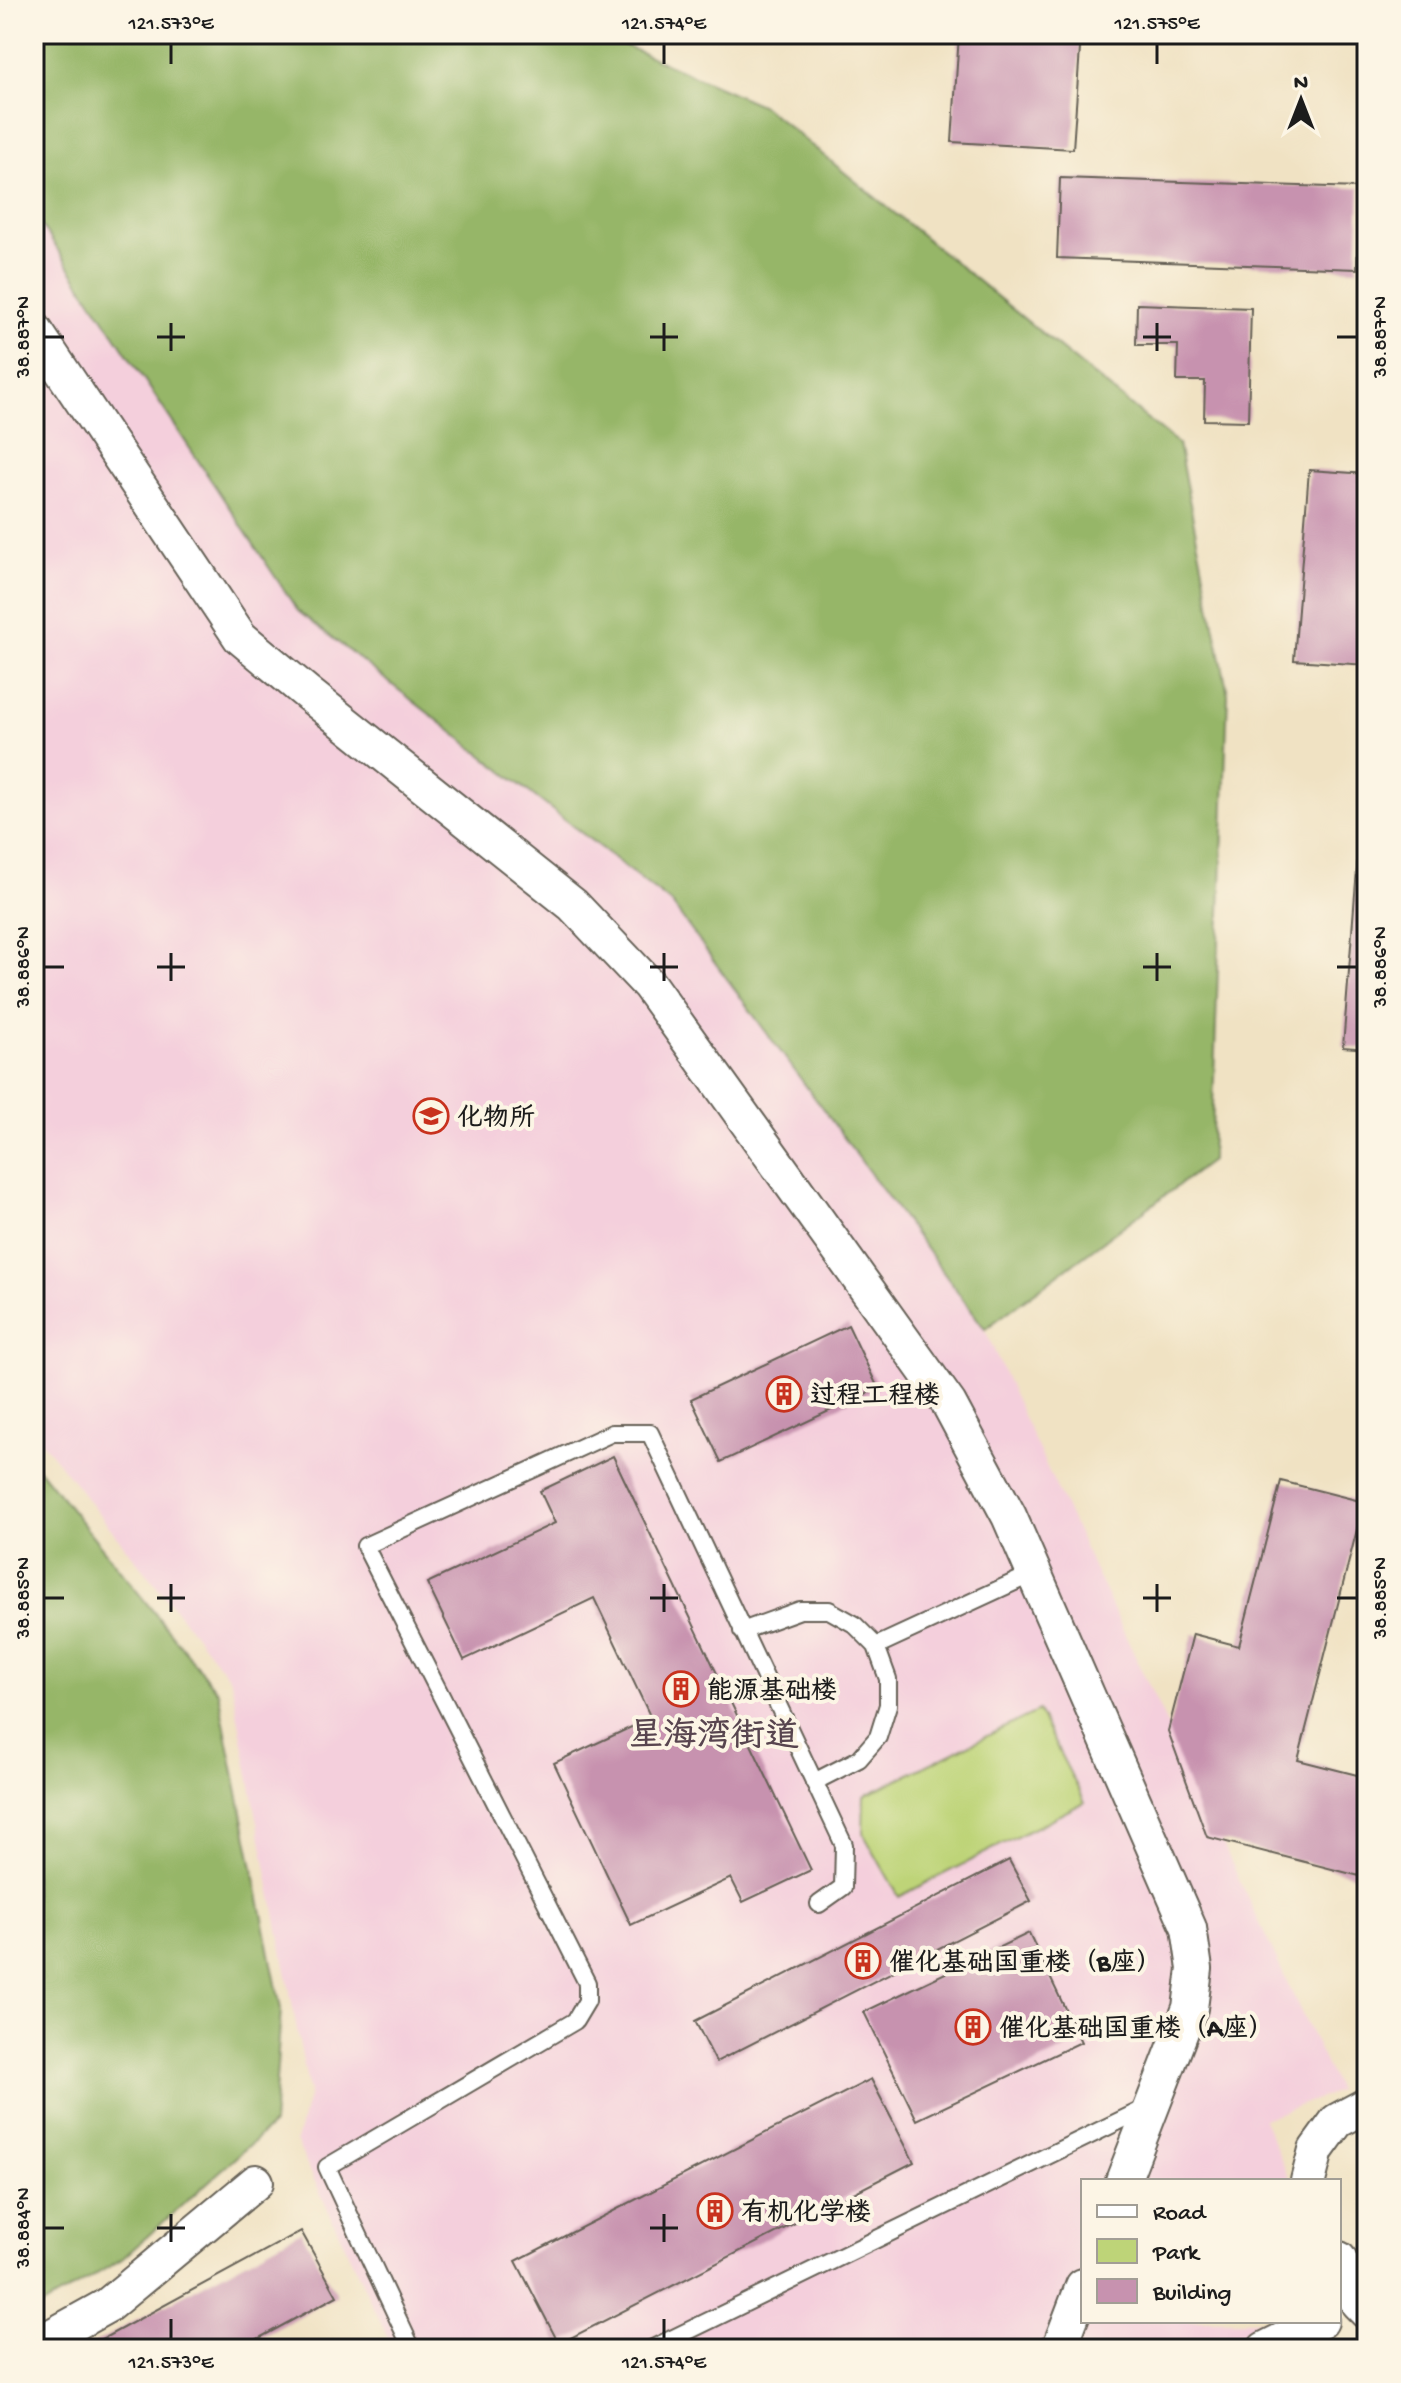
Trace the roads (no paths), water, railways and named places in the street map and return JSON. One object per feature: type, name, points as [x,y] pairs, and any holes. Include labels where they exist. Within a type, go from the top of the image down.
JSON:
[{"type":"street","points":[[34,329],[240,637],[573,905],[649,985],[949,1404],[1009,1516],[1189,1928],[1195,1969],[1190,2008],[1124,2179]]},
{"type":"street","points":[[1309,2179],[1316,2150],[1337,2121],[1367,2105]]},
{"type":"street","points":[[34,2346],[108,2305],[256,2182]]},
{"type":"street","points":[[1341,2265],[1355,2309]]},
{"type":"street","points":[[1059,2349],[1081,2291]]},
{"type":"street","points":[[1265,2349],[1317,2323]]},
{"type":"lane","points":[[412,2349],[327,2167],[575,2021],[587,2001],[587,1983],[365,1546],[612,1433],[650,1433],[844,1845],[843,1887],[819,1904]]},
{"type":"lane","points":[[876,1646],[1034,1573]]},
{"type":"lane","points":[[742,1631],[800,1610],[829,1610],[854,1624],[876,1646],[888,1679],[888,1705],[878,1737],[859,1759],[814,1782]]},
{"type":"lane","points":[[651,2349],[1153,2105]]},
{"type":"place","name":"化物所","points":[[431,1116]]},
{"type":"place","name":"过程工程楼","points":[[784,1394]]},
{"type":"place","name":"能源基础楼","points":[[681,1689]]},
{"type":"place","name":"催化基础国重楼（B座）","points":[[863,1961]]},
{"type":"place","name":"催化基础国重楼（A座）","points":[[973,2027]]},
{"type":"place","name":"有机化学楼","points":[[715,2211]]},
{"type":"district","name":"星海湾街道","points":[[714,1733]]}]
